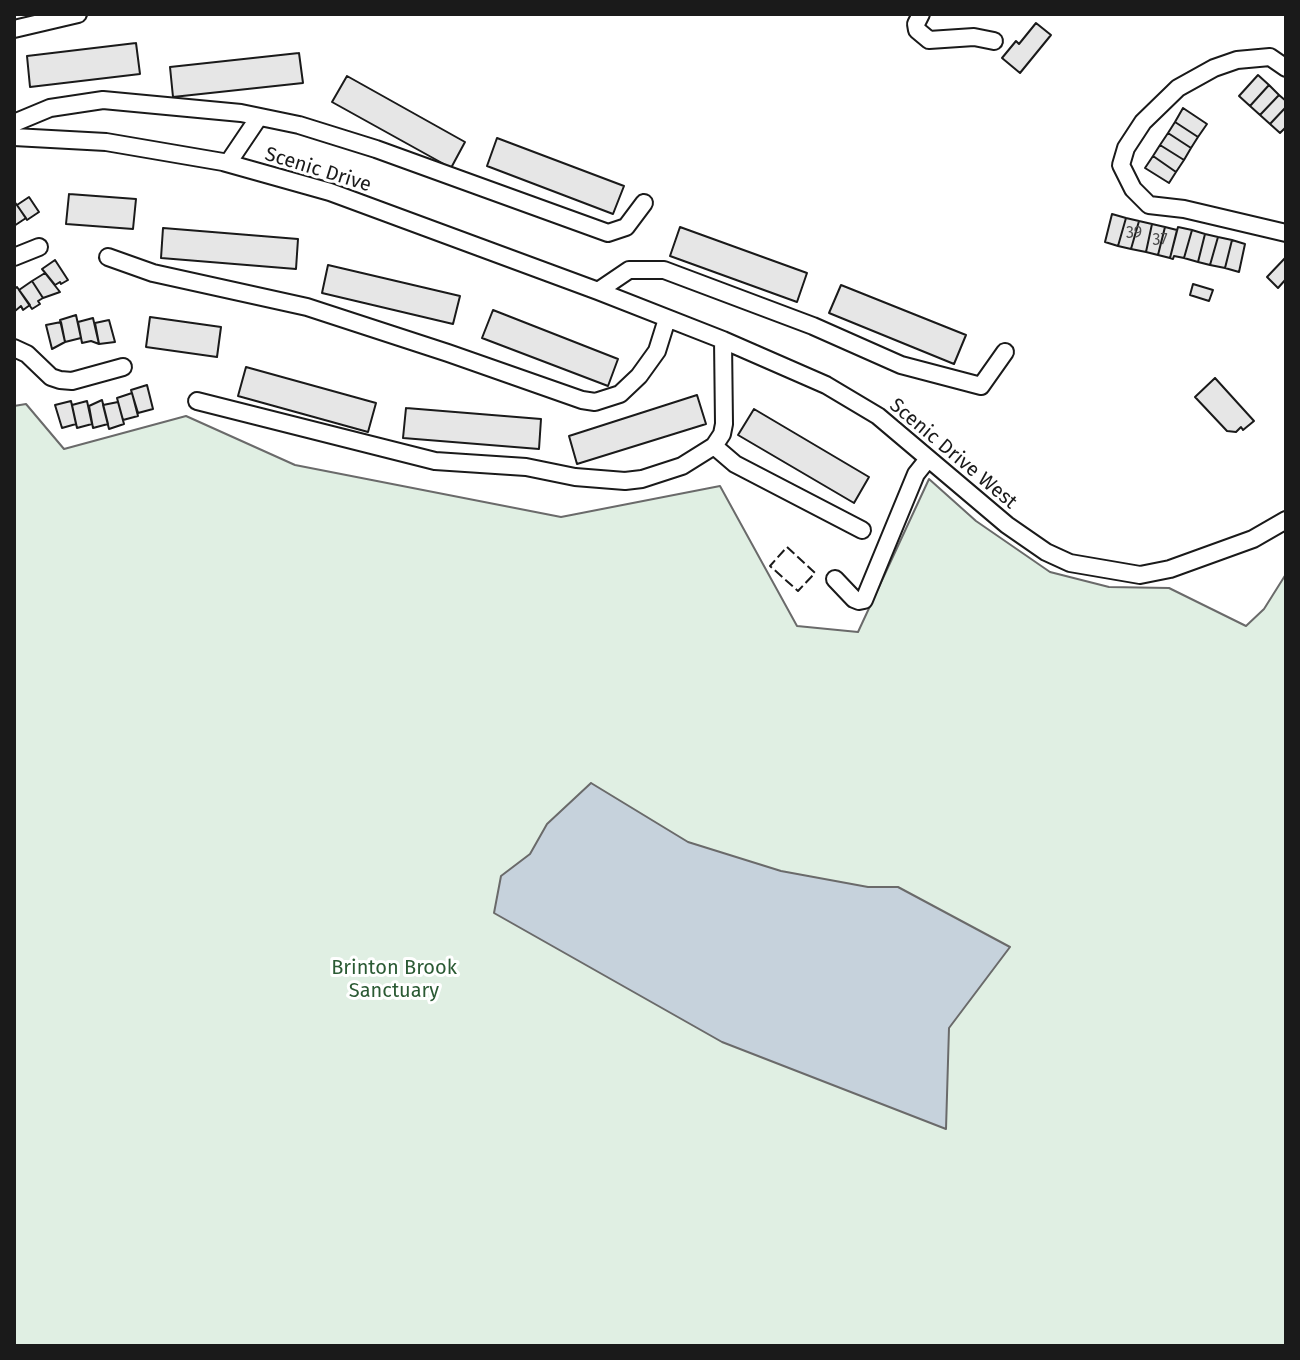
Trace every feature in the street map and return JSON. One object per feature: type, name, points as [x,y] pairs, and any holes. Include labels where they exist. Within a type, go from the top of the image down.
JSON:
[{"type":"street","points":[[14,29],[78,14]]},
{"type":"street","points":[[921,14],[916,24],[917,30],[929,40],[974,37],[994,41]]},
{"type":"street","points":[[1286,68],[1270,57],[1237,60],[1214,68],[1178,88],[1143,122],[1126,148],[1121,165],[1133,189],[1149,205],[1184,209],[1286,233]]},
{"type":"street","points":[[14,123],[50,108],[103,100],[259,117],[299,125],[376,149],[608,233],[626,227],[644,203]]},
{"type":"street","points":[[228,163],[259,117]]},
{"type":"street","name":"Scenic Drive","points":[[14,137],[106,142],[228,163],[330,192],[598,291]]},
{"type":"street","points":[[14,257],[39,247]]},
{"type":"street","points":[[108,257],[153,273],[307,307],[570,397],[595,402],[620,394],[639,376],[657,351],[667,319]]},
{"type":"street","points":[[598,291],[629,270],[664,270],[813,326],[901,365],[981,386],[1005,352]]},
{"type":"street","name":"Scenic Drive West","points":[[598,291],[826,385],[878,416],[1007,525],[1046,552],[1070,563],[1140,575],[1170,569],[1253,539],[1286,520]]},
{"type":"street","points":[[197,401],[435,461],[526,467],[605,480],[642,479],[682,466],[714,446],[722,434],[723,340]]},
{"type":"street","points":[[14,348],[27,354],[51,377],[60,380],[72,381],[123,367]]},
{"type":"street","points":[[714,446],[735,464],[862,530]]},
{"type":"street","points":[[835,579],[854,599],[864,600],[916,474],[928,459]]},
{"type":"green space","name":"Brinton Brook Sanctuary","points":[[26,404],[64,449],[186,416],[295,465],[561,517],[720,486],[797,626],[858,632],[929,479],[976,521],[1050,572],[1109,587],[1169,588],[1246,626],[1264,609],[1286,574],[1286,1346],[14,1346],[14,406]]},
{"type":"shaded area","points":[[591,783],[688,842],[781,871],[868,887],[898,887],[1010,947],[949,1028],[946,1129],[722,1042],[494,913],[501,876],[530,854],[547,824]]},
{"type":"building","points":[[1036,23],[1051,35],[1020,73],[1002,58],[1016,41],[1019,44]]},
{"type":"building","points":[[136,43],[140,74],[30,87],[27,56]]},
{"type":"building","points":[[299,53],[303,83],[173,97],[170,67]]},
{"type":"building","points":[[1258,75],[1269,85],[1250,106],[1239,96]]},
{"type":"building","points":[[347,76],[465,142],[451,168],[332,102]]},
{"type":"building","points":[[1269,85],[1279,95],[1260,115],[1250,106]]},
{"type":"building","points":[[1279,95],[1286,101],[1286,107],[1270,124],[1260,115]]},
{"type":"building","points":[[1286,107],[1286,127],[1280,133],[1270,124]]},
{"type":"building","points":[[1183,108],[1207,124],[1198,137],[1175,122]]},
{"type":"building","points":[[1175,122],[1198,137],[1191,148],[1168,133]]},
{"type":"building","points":[[1168,133],[1191,148],[1184,160],[1160,145]]},
{"type":"building","points":[[497,138],[624,186],[613,214],[487,166]]},
{"type":"building","points":[[1160,145],[1184,160],[1176,172],[1153,156]]},
{"type":"building","points":[[1153,156],[1176,172],[1169,183],[1145,168]]},
{"type":"building","points":[[69,194],[136,199],[133,229],[66,224]]},
{"type":"building","points":[[29,197],[39,212],[27,220],[17,205]]},
{"type":"building","points":[[14,201],[26,218],[14,226]]},
{"type":"building","points":[[1112,214],[1126,218],[1118,246],[1105,242]]},
{"type":"building","points":[[1126,218],[1139,221],[1131,249],[1118,246]]},
{"type":"building","points":[[1139,221],[1152,224],[1146,252],[1131,249]]},
{"type":"building","points":[[1152,224],[1165,227],[1158,255],[1146,252]]},
{"type":"building","points":[[680,227],[807,273],[797,302],[670,256]]},
{"type":"building","points":[[1165,227],[1177,230],[1170,258],[1158,255]]},
{"type":"building","points":[[1178,227],[1192,230],[1184,258],[1174,256],[1173,259],[1170,258]]},
{"type":"building","points":[[163,228],[298,239],[296,269],[161,258]]},
{"type":"building","points":[[1192,230],[1205,234],[1198,262],[1184,258]]},
{"type":"building","points":[[1205,234],[1218,237],[1210,265],[1198,262]]},
{"type":"building","points":[[1218,237],[1232,240],[1225,268],[1210,265]]},
{"type":"building","points":[[1232,240],[1245,244],[1239,272],[1225,268]]},
{"type":"building","points":[[1286,257],[1286,279],[1278,288],[1267,277]]},
{"type":"building","points":[[55,260],[68,280],[55,285],[42,269]]},
{"type":"building","points":[[328,265],[460,296],[453,324],[322,293]]},
{"type":"building","points":[[45,273],[60,292],[43,298],[32,281]]},
{"type":"building","points":[[32,281],[43,298],[32,309],[19,290]]},
{"type":"building","points":[[1193,284],[1213,290],[1209,301],[1190,295]]},
{"type":"building","points":[[841,285],[966,335],[954,364],[829,313]]},
{"type":"building","points":[[17,287],[30,305],[23,310],[21,306],[15,311],[14,289]]},
{"type":"building","points":[[493,310],[618,359],[608,386],[482,338]]},
{"type":"building","points":[[76,315],[81,338],[65,342],[60,320]]},
{"type":"building","points":[[150,317],[221,327],[217,357],[146,347]]},
{"type":"building","points":[[93,318],[99,344],[91,341],[82,343],[78,322]]},
{"type":"building","points":[[109,320],[115,342],[99,344],[95,323]]},
{"type":"building","points":[[61,322],[65,342],[52,349],[46,325]]},
{"type":"building","points":[[246,367],[376,403],[368,432],[238,396]]},
{"type":"building","points":[[1215,378],[1254,421],[1243,430],[1241,427],[1236,432],[1227,431],[1195,397]]},
{"type":"building","points":[[147,385],[153,409],[138,413],[131,390]]},
{"type":"building","points":[[132,393],[138,416],[123,420],[117,398]]},
{"type":"building","points":[[697,395],[706,424],[577,464],[569,436]]},
{"type":"building","points":[[102,400],[108,424],[93,428],[89,406]]},
{"type":"building","points":[[71,401],[76,424],[62,428],[55,405]]},
{"type":"building","points":[[87,401],[92,424],[77,428],[72,405]]},
{"type":"building","points":[[118,402],[124,424],[109,429],[103,405]]},
{"type":"building","points":[[406,408],[541,419],[539,449],[403,438]]},
{"type":"building","points":[[754,409],[869,477],[854,503],[738,435]]},
{"type":"fence","points":[[787,547],[815,573],[798,591],[770,566],[787,547]]}]
